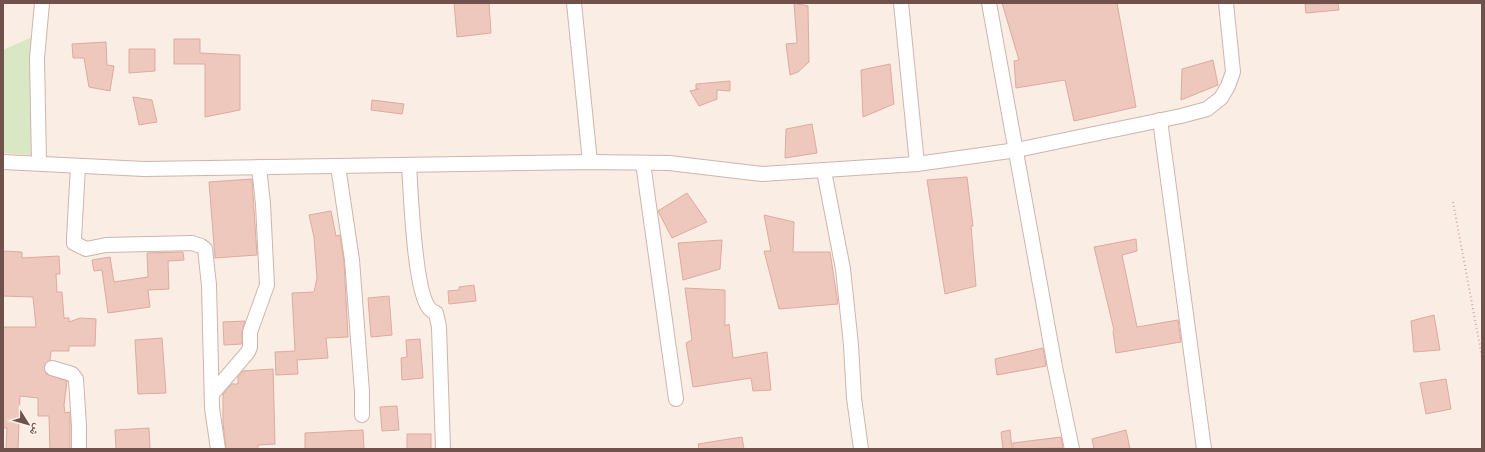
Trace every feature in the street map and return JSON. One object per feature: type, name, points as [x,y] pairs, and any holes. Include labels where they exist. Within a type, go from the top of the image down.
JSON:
[{"type":"street","points":[[39,163],[37,58],[42,3]]},
{"type":"street","points":[[574,3],[590,162]]},
{"type":"street","points":[[901,3],[917,164]]},
{"type":"street","points":[[990,3],[1055,367],[1072,449]]},
{"type":"street","points":[[3,162],[144,169],[590,162],[669,163],[762,174],[917,164],[1017,150],[1207,109],[1222,98],[1233,72],[1226,3]]},
{"type":"street","points":[[1160,120],[1204,449]]},
{"type":"street","points":[[643,163],[676,399]]},
{"type":"street","points":[[78,166],[74,208],[74,243],[78,247],[86,249],[106,245],[192,243],[205,249],[209,285],[212,394],[218,449]]},
{"type":"street","points":[[338,166],[352,260],[362,392],[362,415]]},
{"type":"street","points":[[409,166],[418,273],[424,298],[429,308],[436,313],[439,327],[444,449]]},
{"type":"street","points":[[212,394],[248,352],[250,347],[250,332],[266,285],[260,167]]},
{"type":"street","points":[[824,171],[843,269],[851,345],[854,398],[861,449]]},
{"type":"street","points":[[52,368],[72,374],[76,379],[79,449]]},
{"type":"path","points":[[1453,202],[1482,357]]},
{"type":"green space","points":[[32,37],[33,155],[3,153],[3,50]]},
{"type":"building","points":[[454,3],[489,3],[491,33],[457,37]]},
{"type":"building","points":[[794,3],[808,6],[809,62],[798,72],[790,75],[786,44],[797,43]]},
{"type":"building","points":[[1002,3],[1117,3],[1136,107],[1074,121],[1065,80],[1016,88],[1014,61],[1019,60]]},
{"type":"building","points":[[1338,3],[1339,10],[1306,13],[1305,4]]},
{"type":"building","points":[[174,39],[200,39],[200,53],[240,55],[240,110],[205,117],[205,64],[174,64]]},
{"type":"building","points":[[106,42],[107,65],[114,66],[110,91],[89,87],[84,58],[73,58],[72,44]]},
{"type":"building","points":[[129,49],[155,49],[155,71],[129,73]]},
{"type":"building","points":[[1213,60],[1218,85],[1181,100],[1182,69]]},
{"type":"building","points":[[890,64],[894,104],[863,117],[861,70]]},
{"type":"building","points":[[730,81],[730,91],[717,90],[717,99],[699,106],[690,91],[699,89],[696,89],[696,84]]},
{"type":"building","points":[[133,97],[152,100],[157,122],[139,125]]},
{"type":"building","points":[[372,100],[404,104],[402,114],[371,110]]},
{"type":"building","points":[[812,124],[817,153],[785,158],[786,129]]},
{"type":"building","points":[[967,177],[973,226],[971,226],[976,286],[945,294],[927,180]]},
{"type":"building","points":[[252,179],[257,255],[215,258],[209,182]]},
{"type":"building","points":[[687,193],[707,222],[672,238],[658,211]]},
{"type":"building","points":[[331,211],[336,236],[340,235],[344,261],[348,337],[326,338],[328,358],[297,360],[298,374],[276,375],[275,352],[295,351],[292,293],[314,292],[317,278],[314,237],[309,215]]},
{"type":"building","points":[[764,215],[794,222],[793,252],[830,252],[838,304],[779,309],[764,251],[771,251]]},
{"type":"building","points":[[1136,239],[1137,251],[1122,255],[1137,327],[1178,320],[1181,342],[1116,353],[1114,330],[1094,247]]},
{"type":"building","points":[[722,240],[720,269],[683,280],[678,243]]},
{"type":"building","points":[[3,251],[22,252],[22,258],[59,256],[60,274],[56,274],[57,292],[62,292],[64,318],[69,318],[69,322],[80,318],[96,319],[95,346],[69,346],[69,351],[51,351],[50,360],[44,366],[46,374],[67,381],[64,405],[65,413],[70,412],[70,449],[50,449],[49,416],[38,416],[38,398],[20,396],[18,449],[6,449],[7,428],[3,428],[3,327],[36,327],[33,297],[3,296]]},
{"type":"building","points":[[183,252],[184,260],[168,261],[169,289],[148,290],[150,307],[108,313],[102,270],[94,271],[92,260],[110,257],[114,282],[148,277],[147,253]]},
{"type":"building","points":[[474,285],[476,301],[449,304],[448,291],[459,290],[459,287]]},
{"type":"building","points":[[685,288],[725,290],[725,326],[729,324],[733,358],[767,352],[771,390],[753,391],[751,378],[693,387],[686,343],[692,340]]},
{"type":"building","points":[[389,296],[392,335],[371,337],[368,298]]},
{"type":"building","points":[[1434,315],[1440,350],[1414,352],[1411,321]]},
{"type":"building","points":[[245,321],[242,332],[242,344],[224,345],[223,322]]},
{"type":"building","points":[[162,338],[166,393],[138,394],[135,340]]},
{"type":"building","points":[[420,339],[423,378],[402,380],[401,358],[407,357],[406,340]]},
{"type":"building","points":[[1043,348],[1046,366],[997,375],[995,359]]},
{"type":"building","points":[[273,369],[275,444],[258,445],[258,449],[226,449],[223,423],[223,394],[232,384],[238,384],[238,377],[243,371]]},
{"type":"building","points":[[1446,379],[1451,409],[1426,414],[1420,383]]},
{"type":"building","points":[[397,406],[399,430],[382,431],[380,407]]},
{"type":"building","points":[[149,428],[150,449],[116,449],[115,430]]},
{"type":"building","points":[[363,430],[364,449],[305,449],[305,433]]},
{"type":"building","points":[[1010,430],[1012,449],[1003,449],[1001,432]]},
{"type":"building","points":[[1126,430],[1130,449],[1094,449],[1092,439]]},
{"type":"building","points":[[407,434],[431,434],[431,449],[407,449]]},
{"type":"building","points":[[742,437],[744,449],[699,449],[698,444]]},
{"type":"building","points":[[1061,437],[1063,448],[1013,449],[1013,443]]}]
